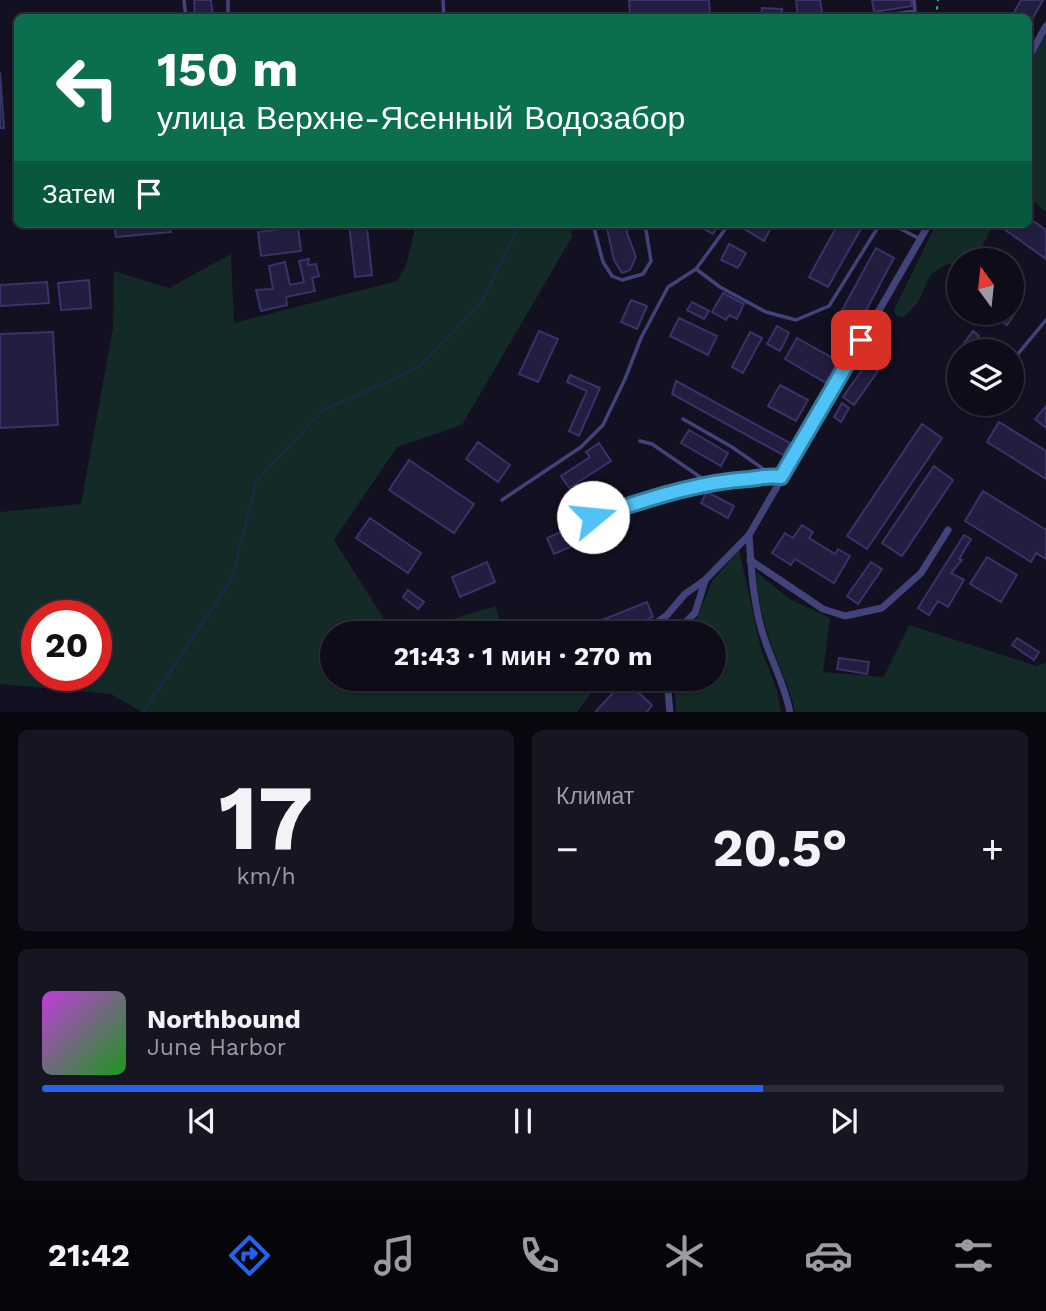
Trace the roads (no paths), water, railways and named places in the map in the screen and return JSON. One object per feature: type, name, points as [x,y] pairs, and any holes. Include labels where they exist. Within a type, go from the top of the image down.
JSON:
[{"type":"street","points":[[1032,52],[1046,26]]},
{"type":"street","points":[[659,621],[685,594],[705,580],[749,535],[927,228]]},
{"type":"street","points":[[750,560],[823,609],[845,616],[882,608],[921,573],[948,530]]},
{"type":"street","points":[[749,535],[753,593],[762,632],[787,694],[790,712]]},
{"type":"street","points":[[687,621],[695,613],[705,580]]},
{"type":"street","points":[[668,691],[670,712]]},
{"type":"lane","points":[[893,14],[915,10],[914,0]]},
{"type":"lane","points":[[594,228],[603,262],[612,276],[622,279],[643,274],[651,261],[646,228]]},
{"type":"lane","points":[[502,500],[581,447],[603,425],[641,338],[668,286],[696,269],[726,228]]},
{"type":"lane","points":[[696,269],[720,287],[766,312],[796,320],[829,306],[878,228]]},
{"type":"lane","points":[[898,228],[920,240]]},
{"type":"lane","points":[[1024,347],[1046,320]]},
{"type":"lane","points":[[683,419],[732,447],[772,475]]},
{"type":"lane","points":[[640,441],[652,444],[712,485]]},
{"type":"lane","points":[[593,517],[712,485],[772,475],[781,477]]},
{"type":"waterway","points":[[144,712],[232,579],[256,482],[322,411],[418,368],[481,304],[518,228]]}]
